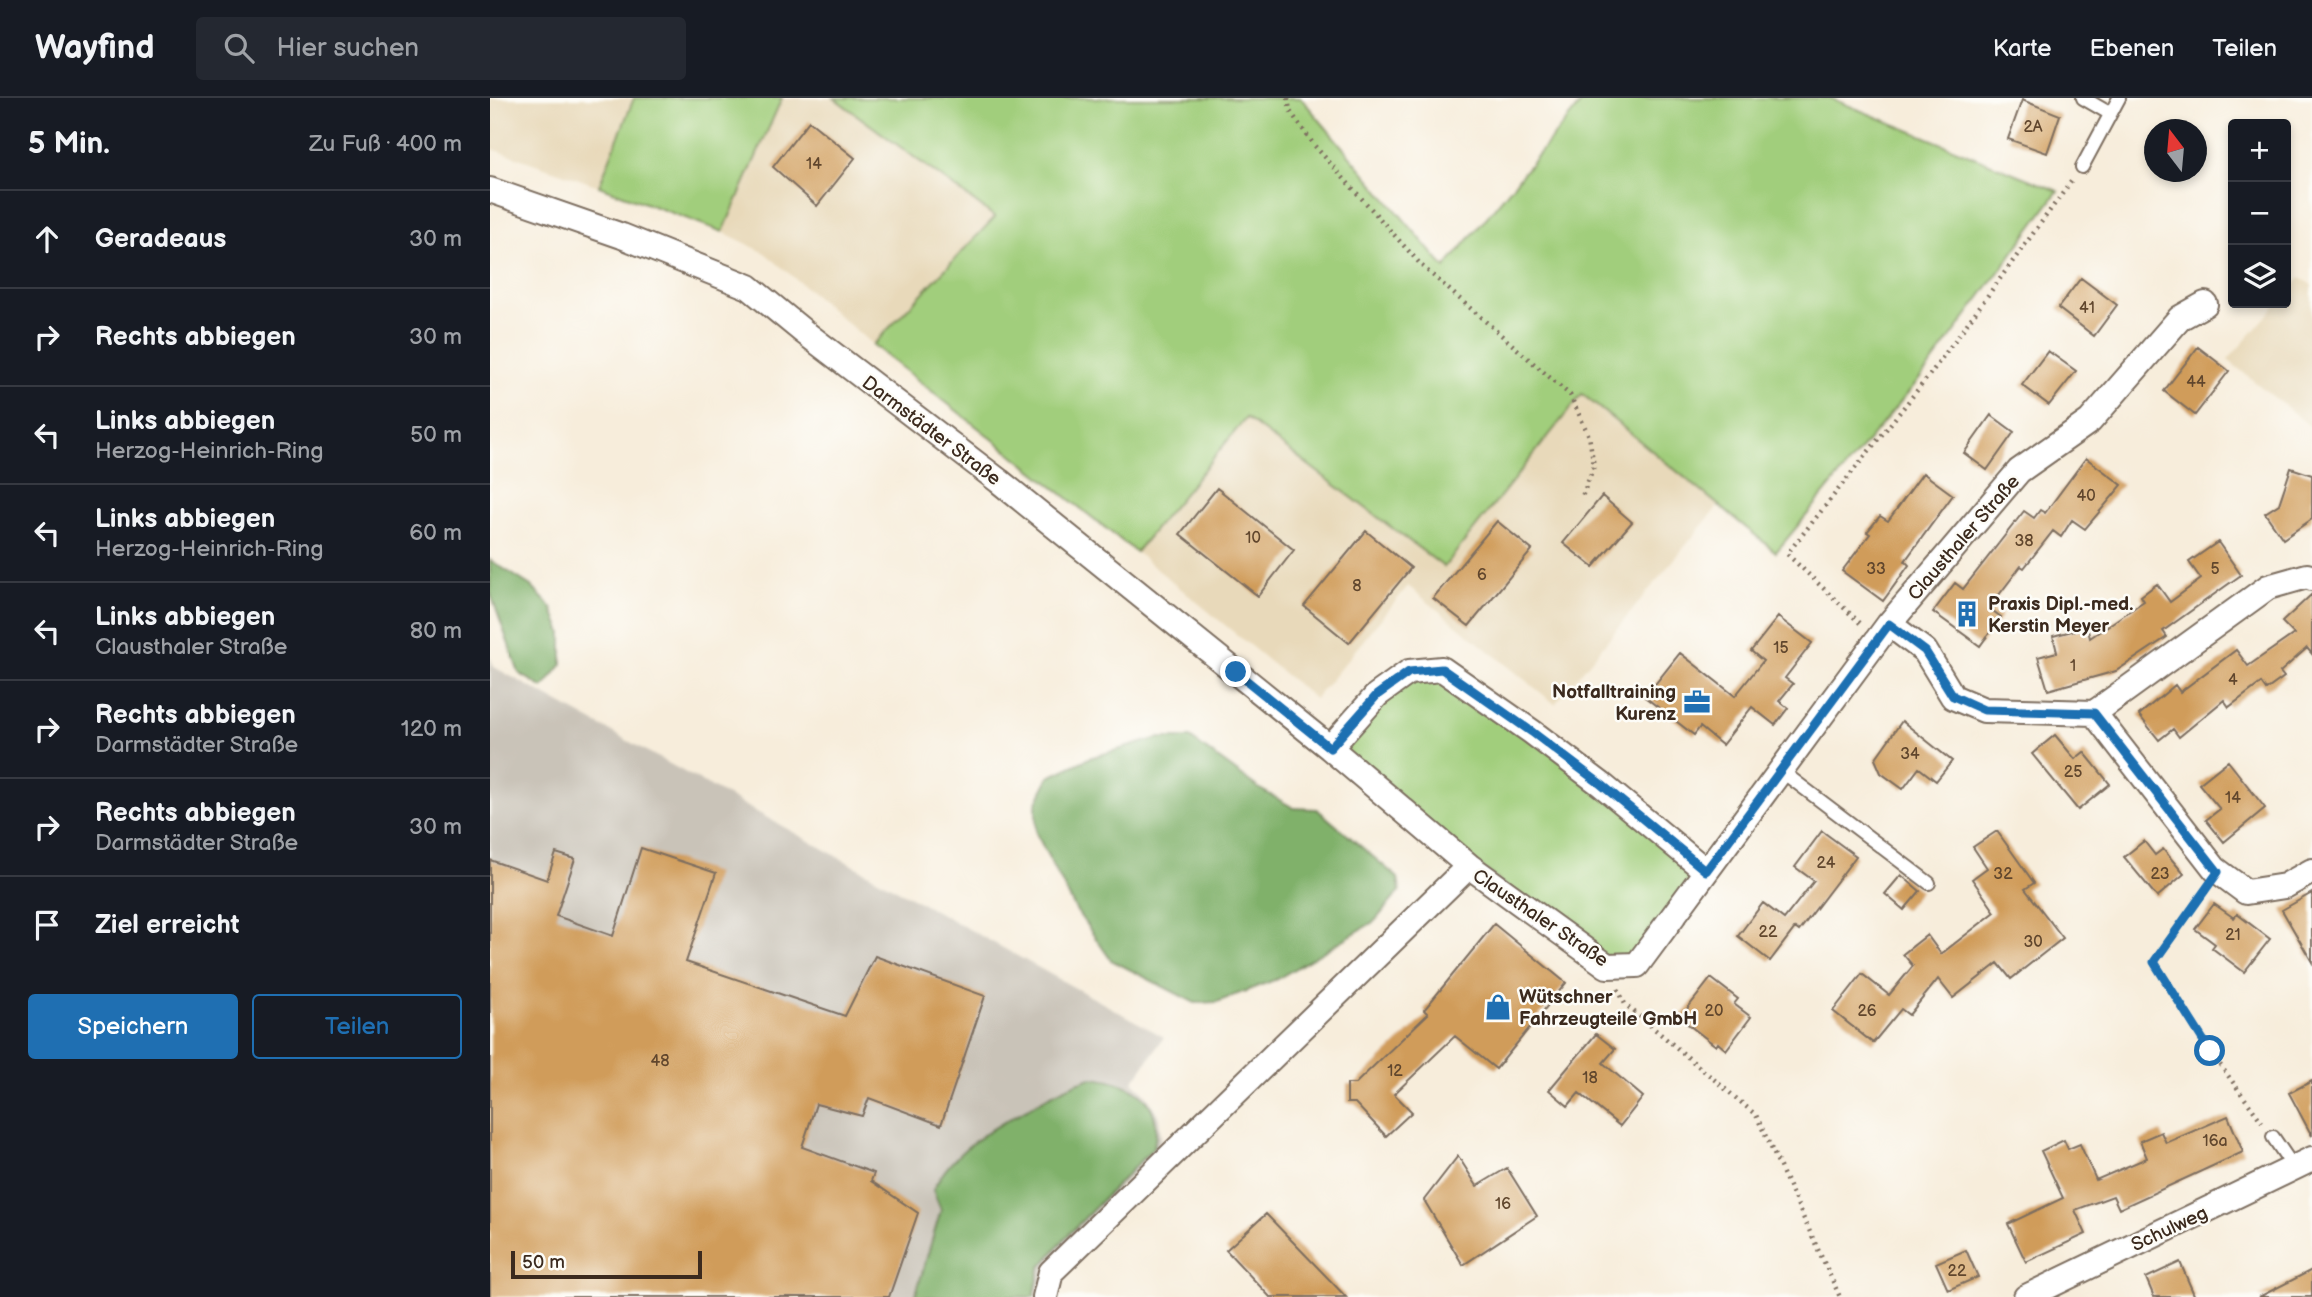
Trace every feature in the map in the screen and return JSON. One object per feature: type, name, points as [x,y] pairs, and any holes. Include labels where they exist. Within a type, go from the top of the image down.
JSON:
[{"type":"street","name":"Darmstädter Straße","points":[[490,190],[622,236],[749,287],[999,481],[1330,748],[1469,866]]},
{"type":"street","name":"Clausthaler Straße","points":[[1045,1297],[1051,1272],[1469,866],[1607,967],[1637,965],[1883,632],[2019,471],[2090,421],[2180,318],[2205,304]]},
{"type":"street","points":[[1883,632],[1925,651],[1953,696],[1984,710],[2094,713],[2268,587],[2307,576],[2312,578]]},
{"type":"street","points":[[1330,748],[1377,695],[1409,672],[1442,669],[1592,777],[1706,871]]},
{"type":"street","points":[[2094,713],[2218,872],[2246,892],[2285,886],[2312,870]]},
{"type":"street","name":"Schulweg","points":[[2026,1297],[2303,1164]]},
{"type":"lane","points":[[2083,98],[2109,113]]},
{"type":"lane","points":[[2082,167],[2119,98]]},
{"type":"lane","points":[[1780,770],[1929,883]]},
{"type":"lane","points":[[2273,1137],[2303,1164]]},
{"type":"path","points":[[1288,98],[1290,111],[1314,145],[1422,266],[1570,395],[1589,436],[1594,466],[1581,499]]},
{"type":"path","points":[[1883,632],[1787,554],[1931,373],[2082,167]]},
{"type":"path","points":[[2218,872],[2154,962],[2210,1051],[2273,1137]]},
{"type":"path","points":[[1607,967],[1625,1004],[1756,1115],[1840,1297]]},
{"type":"shaded area","points":[[490,98],[634,98],[599,186],[490,148]]},
{"type":"shaded area","points":[[782,98],[834,98],[995,217],[873,345],[765,253],[723,232]]},
{"type":"shaded area","points":[[2300,278],[2312,285],[2312,428],[2228,360],[2274,308],[2291,308],[2291,288]]},
{"type":"shaded area","points":[[1582,393],[1720,504],[1555,704],[1408,586],[1315,699],[1136,552],[1246,418],[1444,567]]},
{"type":"shaded area","points":[[490,657],[494,667],[1164,1037],[1133,1082],[1146,1094],[1159,1117],[1161,1139],[1157,1149],[1050,1261],[1036,1297],[490,1297]]},
{"type":"green space","points":[[634,98],[782,98],[723,232],[599,186]]},
{"type":"green space","points":[[834,98],[1301,98],[1445,268],[1580,104],[1595,98],[1830,98],[2058,191],[1927,370],[1776,552],[1582,394],[1444,567],[1246,418],[1136,552],[873,345],[995,217]]},
{"type":"green space","points":[[490,560],[531,586],[552,608],[562,633],[562,664],[543,688],[519,673],[490,592]]},
{"type":"green space","points":[[1442,669],[1706,871],[1637,965],[1607,966],[1330,748],[1377,695]]},
{"type":"green space","points":[[1159,738],[1190,738],[1260,789],[1294,808],[1317,809],[1398,878],[1400,891],[1375,921],[1277,979],[1217,1002],[1195,1003],[1111,960],[1076,910],[1036,833],[1036,804],[1049,777],[1089,758]]},
{"type":"green space","points":[[1091,1078],[1120,1084],[1142,1096],[1150,1105],[1154,1117],[1154,1147],[1065,1238],[1040,1268],[1034,1297],[915,1297],[941,1210],[933,1190],[951,1163],[973,1142],[999,1125],[1058,1091]]},
{"type":"building","points":[[2022,100],[2060,115],[2047,153],[2008,139]]},
{"type":"building","points":[[809,121],[855,158],[817,206],[773,167]]},
{"type":"building","points":[[2081,278],[2117,305],[2094,336],[2058,308]]},
{"type":"building","points":[[2198,347],[2229,371],[2195,415],[2164,391]]},
{"type":"building","points":[[2048,351],[2076,371],[2049,405],[2022,385]]},
{"type":"building","points":[[1991,415],[2014,432],[1987,470],[1964,453]]},
{"type":"building","points":[[2086,458],[2122,485],[2085,529],[2072,520],[2061,537],[2053,531],[2024,568],[2021,566],[1989,608],[2001,617],[1980,646],[1933,612],[1955,583],[1963,589],[2024,511],[2034,518],[2040,510],[2045,513]]},
{"type":"building","points":[[2291,468],[2312,475],[2312,519],[2283,539],[2265,513],[2279,504]]},
{"type":"building","points":[[1923,473],[1953,495],[1905,561],[1909,565],[1883,601],[1842,571],[1880,516],[1888,521]]},
{"type":"building","points":[[1217,488],[1294,550],[1258,596],[1180,534]]},
{"type":"building","points":[[1602,496],[1632,522],[1593,567],[1563,543]]},
{"type":"building","points":[[1497,521],[1532,550],[1469,626],[1433,598]]},
{"type":"building","points":[[1366,531],[1411,568],[1349,643],[1304,606]]},
{"type":"building","points":[[2218,542],[2241,575],[2163,631],[2167,637],[2116,671],[2048,690],[2038,657],[2057,652],[2053,636],[2087,627],[2090,638],[2144,601],[2141,596],[2157,584],[2170,602],[2201,579],[2189,562]]},
{"type":"building","points":[[2312,594],[2312,654],[2307,648],[2280,672],[2284,677],[2266,690],[2261,683],[2229,707],[2224,700],[2179,737],[2173,729],[2159,740],[2139,715],[2175,685],[2180,692],[2236,650],[2248,666],[2294,634],[2282,622]]},
{"type":"building","points":[[1778,617],[1812,643],[1785,678],[1793,684],[1779,701],[1788,708],[1775,725],[1752,707],[1722,745],[1700,727],[1694,735],[1645,697],[1680,653],[1735,696],[1763,661],[1751,651]]},
{"type":"building","points":[[1902,721],[1952,761],[1936,781],[1919,768],[1903,789],[1881,773],[1875,759]]},
{"type":"building","points":[[2055,735],[2075,759],[2084,752],[2110,784],[2078,810],[2032,754]]},
{"type":"building","points":[[2228,761],[2265,808],[2224,842],[2206,820],[2220,809],[2199,784]]},
{"type":"building","points":[[1822,831],[1856,856],[1799,931],[1795,928],[1770,961],[1738,936],[1763,903],[1784,919],[1814,881],[1795,867]]},
{"type":"building","points":[[1997,831],[2034,883],[2025,889],[2063,938],[2011,979],[1998,963],[1953,998],[1938,979],[1909,1015],[1901,1009],[1873,1043],[1833,1011],[1862,974],[1889,995],[1913,966],[1903,954],[1927,935],[1941,954],[1995,912],[1972,879],[1987,868],[1973,847]]},
{"type":"building","points":[[2144,841],[2155,855],[2163,849],[2184,874],[2157,897],[2124,857]]},
{"type":"building","points":[[641,848],[716,873],[686,962],[845,1016],[875,956],[985,996],[941,1125],[869,1098],[862,1116],[816,1104],[802,1147],[874,1173],[871,1181],[918,1213],[889,1297],[490,1297],[490,860],[547,880],[556,853],[575,859],[556,916],[613,936]]},
{"type":"building","points":[[1901,875],[1920,891],[1904,910],[1885,894]]},
{"type":"building","points":[[2312,893],[2312,962],[2282,910]]},
{"type":"building","points":[[2214,904],[2234,918],[2237,914],[2270,939],[2244,972],[2212,948],[2215,944],[2195,929]]},
{"type":"building","points":[[1494,924],[1566,983],[1496,1069],[1455,1036],[1394,1094],[1412,1112],[1386,1136],[1355,1103],[1347,1103],[1347,1084],[1355,1084],[1428,1014],[1424,1010]]},
{"type":"building","points":[[1711,978],[1738,999],[1734,1004],[1751,1017],[1726,1050],[1718,1043],[1716,1046],[1680,1018]]},
{"type":"building","points":[[1596,1034],[1615,1049],[1603,1063],[1643,1097],[1620,1126],[1579,1093],[1568,1106],[1549,1090]]},
{"type":"building","points":[[2312,1081],[2312,1136],[2289,1093]]},
{"type":"building","points":[[2228,1116],[2243,1152],[2119,1209],[2113,1196],[2075,1210],[2086,1234],[2026,1262],[2008,1224],[2063,1198],[2041,1151],[2064,1140],[2068,1149],[2080,1144],[2096,1180],[2147,1158],[2140,1141],[2161,1132],[2166,1143]]},
{"type":"building","points":[[1458,1156],[1477,1186],[1507,1168],[1537,1216],[1463,1265],[1424,1200]]},
{"type":"building","points":[[1266,1214],[1346,1297],[1270,1297],[1226,1250]]},
{"type":"building","points":[[1966,1250],[1978,1277],[1948,1290],[1936,1263]]},
{"type":"building","points":[[2180,1262],[2195,1297],[2154,1297],[2146,1278]]},
{"type":"building","points":[[2312,1270],[2312,1297],[2259,1297]]},
{"type":"place","name":"Praxis Dipl.-med. Kerstin Meyer","points":[[1967,614]]},
{"type":"place","name":"Notfalltraining Kurenz","points":[[1697,702]]},
{"type":"place","name":"Wütschner Fahrzeugteile GmbH","points":[[1498,1007]]},
{"type":"route","points":[[1236,672],[1330,748],[1377,695],[1409,672],[1442,669],[1602,785],[1706,871],[1889,624],[1925,651],[1953,696],[1984,710],[2094,713],[2218,872],[2154,962],[2210,1051]]}]
